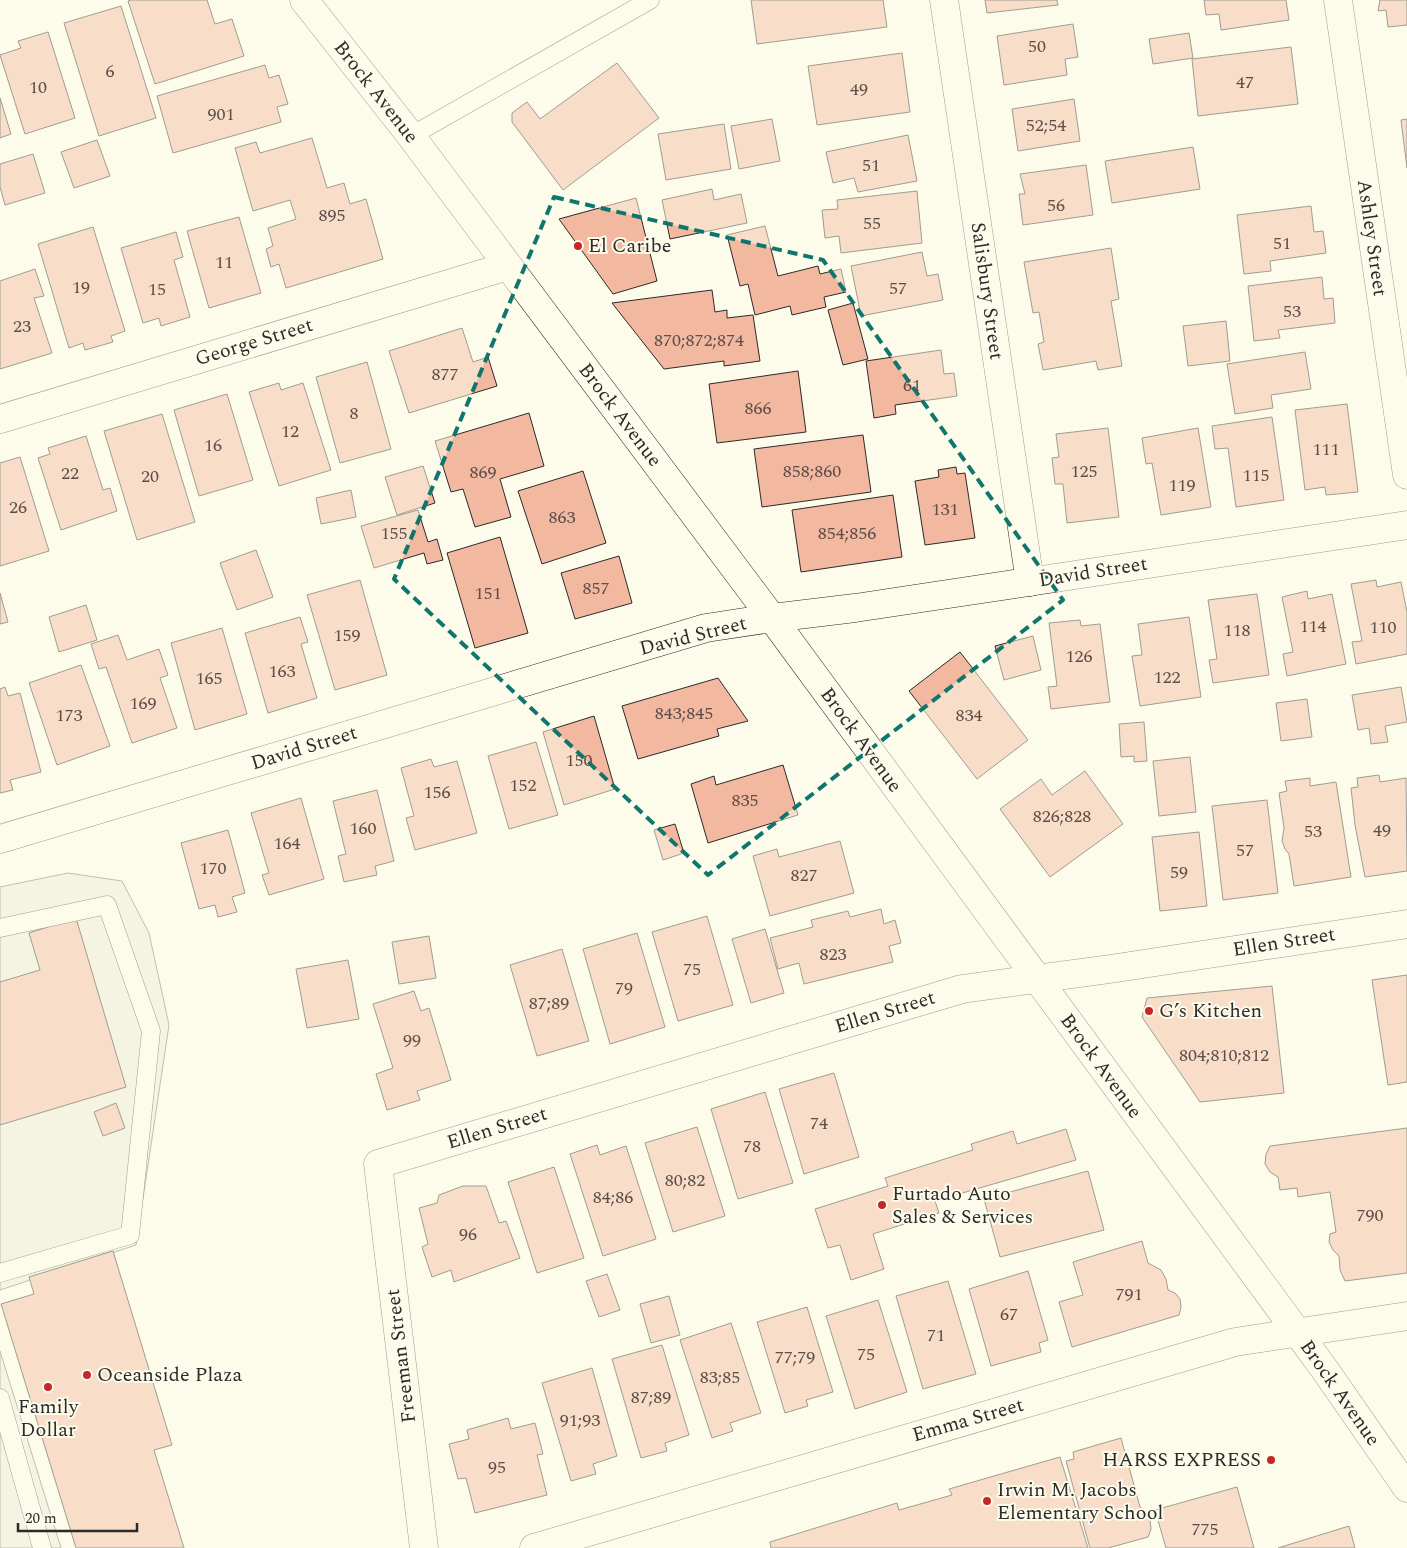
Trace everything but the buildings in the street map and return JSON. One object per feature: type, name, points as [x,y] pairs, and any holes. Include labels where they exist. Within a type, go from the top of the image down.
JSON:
[{"type":"street","name":"Brock Avenue","points":[[304,0],[410,136],[772,618],[1298,1333],[1407,1488]]},
{"type":"street","name":"Salisbury Street","points":[[944,0],[1030,582]]},
{"type":"street","name":"Ashley Street","points":[[1338,0],[1407,475]]},
{"type":"street","name":"George Street","points":[[0,419],[508,266]]},
{"type":"street","name":"David Street","points":[[0,839],[706,628],[855,608],[1407,525]]},
{"type":"street","name":"Ellen Street","points":[[378,1164],[962,989],[1407,924]]},
{"type":"street","name":"Freeman Street","points":[[378,1164],[424,1548]]},
{"type":"street","name":"Emma Street","points":[[534,1548],[1235,1342],[1407,1316]]},
{"type":"lane","points":[[410,136],[650,0]]},
{"type":"lane","points":[[0,928],[107,905],[151,1031],[130,1235],[0,1273]]},
{"type":"lane","points":[[0,1400],[42,1548]]},
{"type":"highlighted area","points":[[554,197],[823,260],[1063,600],[708,875],[394,579]]},
{"type":"shaded area","points":[[68,873],[122,881],[149,933],[169,1025],[136,1245],[0,1290],[0,887]]},
{"type":"shaded area","points":[[0,1351],[61,1548],[0,1548]]},
{"type":"place","name":"El Caribe","points":[[578,246]]},
{"type":"place","name":"G’s Kitchen","points":[[1149,1011]]},
{"type":"place","name":"Furtado Auto Sales & Services","points":[[882,1205]]},
{"type":"place","name":"Oceanside Plaza","points":[[87,1375]]},
{"type":"place","name":"Family Dollar","points":[[48,1387]]},
{"type":"place","name":"HARSS EXPRESS","points":[[1271,1460]]},
{"type":"place","name":"Irwin M. Jacobs Elementary School","points":[[987,1501]]}]
